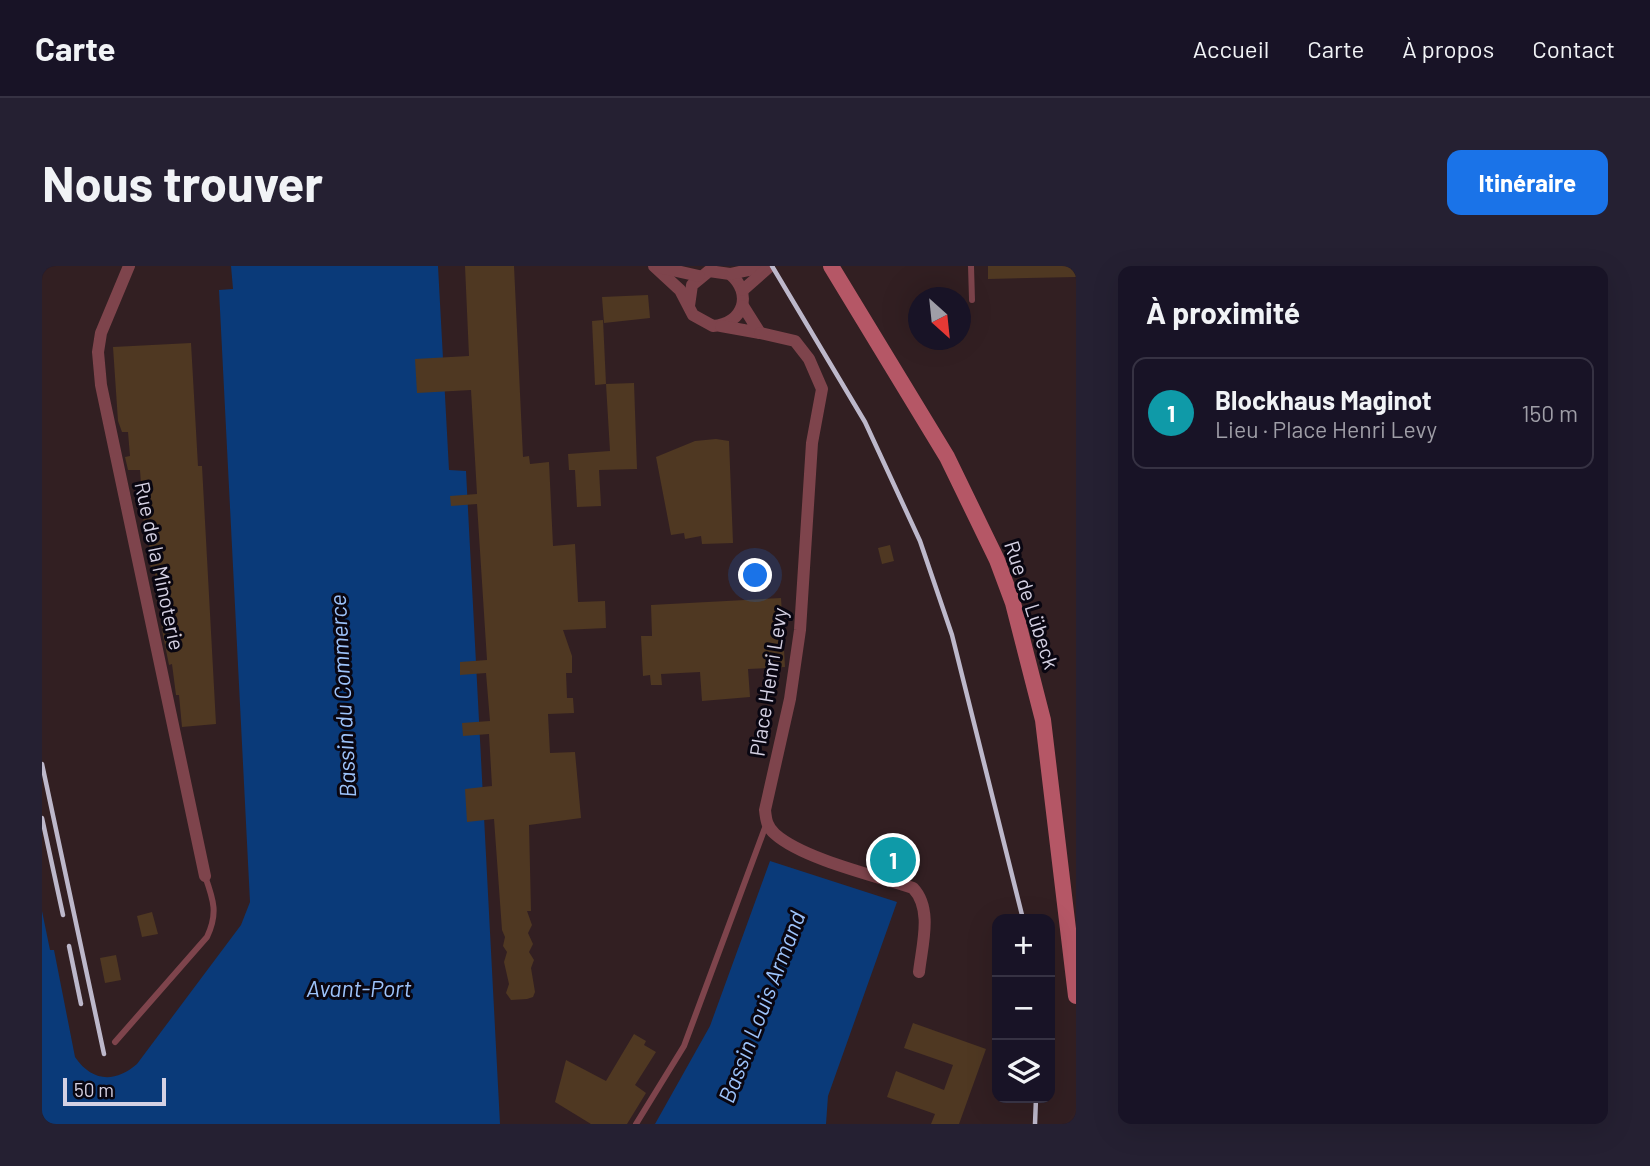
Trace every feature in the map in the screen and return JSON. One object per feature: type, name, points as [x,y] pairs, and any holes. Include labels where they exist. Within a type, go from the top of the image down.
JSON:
[{"type":"main road","name":"Rue de Lübeck","points":[[831,266],[947,457],[997,560],[1013,603],[1043,720],[1076,996]]},
{"type":"street","name":"Rue de la Minoterie","points":[[129,266],[101,333],[98,352],[101,384],[205,876]]},
{"type":"street","points":[[655,266],[699,276],[723,270],[769,266]]},
{"type":"street","points":[[655,266],[680,290],[701,321],[721,326],[735,319],[743,306],[743,290],[723,270]]},
{"type":"street","points":[[743,290],[769,266]]},
{"type":"street","points":[[690,306],[692,285],[699,276]]},
{"type":"street","points":[[743,306],[760,333]]},
{"type":"street","name":"Place Henri Levy","points":[[721,326],[795,341],[809,359],[822,389],[812,443],[800,630],[790,699],[765,810],[766,823]]},
{"type":"street","points":[[766,823],[775,834],[799,849],[913,888],[921,896],[925,912],[919,972]]},
{"type":"lane","points":[[971,266],[972,300]]},
{"type":"lane","points":[[636,1124],[684,1046],[766,823]]},
{"type":"lane","points":[[115,1042],[207,937],[215,920],[216,905],[205,876]]},
{"type":"shaded area","points":[[42,266],[1076,266],[1076,1124],[42,1124]]},
{"type":"water","name":"Avant-Port","points":[[231,266],[438,266],[449,470],[466,471],[500,1124],[42,1124],[42,911],[50,950],[54,950],[75,1057],[96,1075],[112,1077],[137,1064],[241,925],[250,902],[219,290],[233,289]]},
{"type":"water","name":"Bassin Louis Armand","points":[[770,861],[897,902],[828,1096],[826,1124],[655,1124],[710,1026]]},
{"type":"building","points":[[465,266],[514,266],[523,457],[529,456],[530,464],[549,462],[553,546],[575,544],[578,602],[605,601],[606,628],[563,630],[572,656],[572,673],[566,673],[567,698],[573,698],[574,713],[548,714],[550,753],[575,752],[581,818],[529,825],[531,911],[527,911],[532,925],[528,933],[533,944],[529,952],[534,960],[531,968],[535,992],[533,997],[527,999],[511,1000],[506,993],[509,984],[504,962],[507,952],[503,946],[505,937],[502,930],[494,819],[467,822],[465,789],[492,786],[489,734],[463,736],[462,723],[490,721],[486,673],[460,675],[460,662],[487,660],[477,504],[451,506],[450,496],[477,494],[471,390],[417,393],[415,359],[469,356]]},
{"type":"building","points":[[988,266],[1076,266],[1076,277],[988,279]]},
{"type":"building","points":[[648,295],[650,318],[604,323],[602,297]]},
{"type":"building","points":[[603,320],[606,384],[595,385],[592,321]]},
{"type":"building","points":[[191,343],[198,466],[202,466],[216,724],[182,727],[179,695],[176,695],[172,664],[169,665],[160,604],[157,605],[155,573],[151,573],[149,542],[145,542],[140,470],[128,470],[125,457],[130,456],[128,432],[122,432],[118,421],[113,347]]},
{"type":"building","points":[[634,383],[637,469],[599,470],[601,506],[577,507],[575,470],[569,470],[568,454],[610,451],[606,384]]},
{"type":"building","points":[[695,441],[729,441],[733,543],[702,544],[701,536],[685,539],[684,533],[671,535],[656,457]]},
{"type":"building","points":[[890,545],[894,561],[882,564],[878,548]]},
{"type":"building","points":[[781,598],[785,667],[748,669],[750,697],[702,701],[700,672],[661,674],[662,685],[651,685],[650,675],[643,676],[641,636],[652,636],[651,605]]},
{"type":"building","points":[[152,912],[158,934],[142,937],[137,916]]},
{"type":"building","points":[[116,955],[121,980],[105,983],[100,958]]},
{"type":"building","points":[[913,1023],[986,1049],[959,1124],[931,1124],[935,1114],[887,1097],[896,1071],[944,1090],[953,1065],[904,1048]]},
{"type":"building","points":[[634,1034],[646,1041],[644,1045],[656,1052],[635,1085],[646,1093],[627,1124],[591,1124],[555,1102],[566,1060],[606,1081]]},
{"type":"railway","points":[[772,266],[865,422],[920,541],[952,635],[1022,914]]},
{"type":"railway","points":[[42,764],[104,1054]]},
{"type":"railway","points":[[42,818],[63,915]]},
{"type":"railway","points":[[69,946],[81,1004]]},
{"type":"railway","points":[[1035,1124],[1036,1103]]},
{"type":"place","name":"Blockhaus Maginot","points":[[893,860]]},
{"type":"water label","name":"Bassin du Commerce","points":[[343,696]]}]
